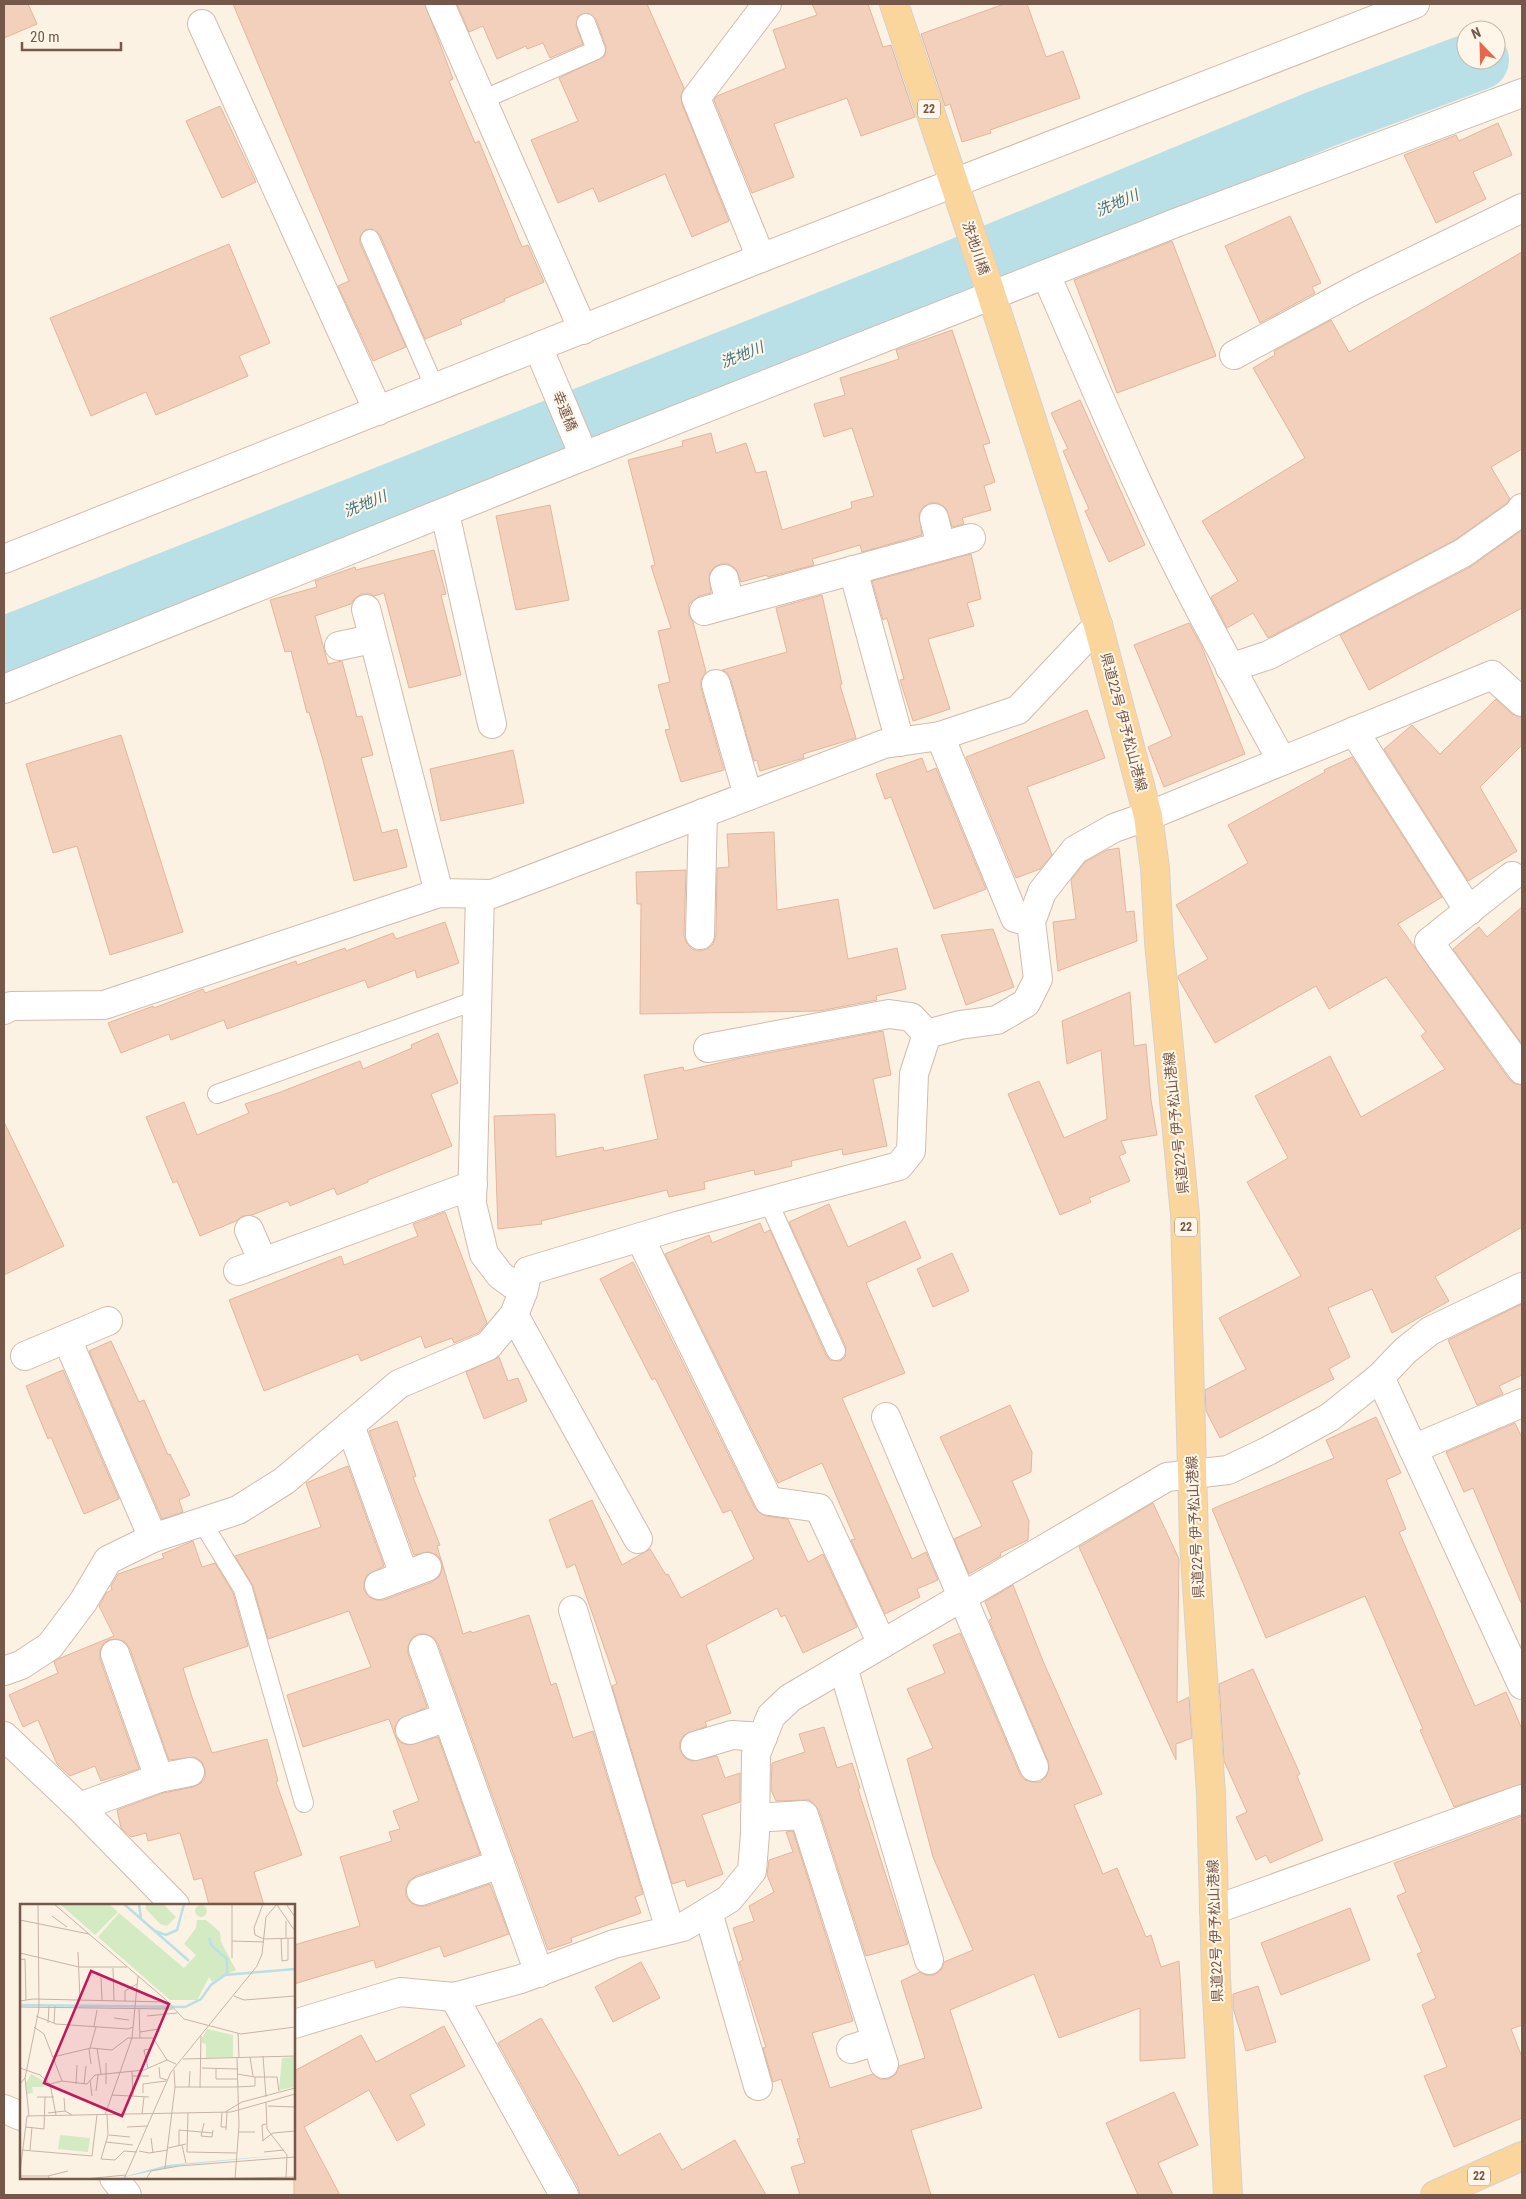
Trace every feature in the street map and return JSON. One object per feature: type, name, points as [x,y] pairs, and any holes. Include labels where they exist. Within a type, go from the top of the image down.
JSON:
[{"type":"main road","name":"22","points":[[894,4],[954,184]]},
{"type":"main road","name":"洗地川橋","points":[[954,184],[990,290]]},
{"type":"main road","name":"県道22号 伊予松山港線","points":[[990,290],[1098,625],[1148,816],[1155,868],[1159,942],[1185,1215],[1194,1542],[1211,1794],[1214,1910],[1228,2195]]},
{"type":"main road","name":"22","points":[[1435,2195],[1522,2156]]},
{"type":"street","points":[[440,4],[583,330]]},
{"type":"street","points":[[761,258],[696,98],[767,4]]},
{"type":"street","points":[[5,556],[378,411],[761,258],[1415,4]]},
{"type":"street","points":[[202,24],[378,411]]},
{"type":"street","points":[[4,689],[445,513],[582,451],[990,290],[1046,274],[1178,222],[1522,93]]},
{"type":"street","points":[[1234,356],[1360,286],[1522,208]]},
{"type":"street","points":[[1046,274],[1176,564],[1230,668],[1282,761]]},
{"type":"street","name":"幸運橋","points":[[538,347],[582,451]]},
{"type":"street","points":[[1230,668],[1278,650],[1463,553],[1518,514],[1522,508]]},
{"type":"street","points":[[445,513],[492,724]]},
{"type":"street","points":[[934,518],[941,546]]},
{"type":"street","points":[[704,611],[727,591],[853,570],[971,538]]},
{"type":"street","points":[[853,570],[900,742]]},
{"type":"street","points":[[366,609],[372,639],[439,893]]},
{"type":"street","points":[[4,1010],[11,1006],[104,1005],[439,893],[492,894],[884,744],[940,736],[1018,710],[1098,625]]},
{"type":"street","points":[[339,646],[372,639]]},
{"type":"street","points":[[927,1034],[960,1025],[997,1020],[1026,1003],[1038,979],[1031,922],[1042,892],[1075,850],[1114,828],[1148,816],[1492,675],[1522,702]]},
{"type":"street","points":[[716,684],[748,796]]},
{"type":"street","points":[[1354,731],[1468,910]]},
{"type":"street","points":[[940,736],[1015,918],[1031,922]]},
{"type":"street","points":[[700,935],[703,813]]},
{"type":"street","points":[[1512,876],[1429,942],[1522,1070]]},
{"type":"street","points":[[480,894],[472,1204],[484,1254],[518,1303],[638,1539]]},
{"type":"street","points":[[708,1048],[889,1014],[911,1017],[927,1034]]},
{"type":"street","points":[[4,1671],[21,1665],[50,1646],[83,1602],[108,1560],[153,1538],[238,1510],[284,1481],[399,1384],[488,1346],[518,1303],[528,1272],[768,1201],[899,1166],[911,1151],[914,1074],[927,1034]]},
{"type":"street","points":[[249,1230],[251,1267],[473,1185]]},
{"type":"street","points":[[640,1238],[769,1500],[819,1508],[882,1644]]},
{"type":"street","points":[[295,2024],[400,1992],[454,1997],[539,1973],[614,1944],[683,1927],[708,1912],[729,1899],[752,1870],[756,1754],[771,1716],[790,1698],[1167,1477],[1228,1470],[1268,1451],[1330,1417],[1380,1377],[1406,1350],[1430,1332],[1522,1287]]},
{"type":"street","points":[[25,1356],[108,1321]]},
{"type":"street","points":[[67,1339],[153,1538]]},
{"type":"street","points":[[1380,1377],[1522,1685]]},
{"type":"street","points":[[1413,1449],[1522,1403]]},
{"type":"street","points":[[886,1417],[1034,1767]]},
{"type":"street","points":[[350,1425],[415,1571],[379,1585]]},
{"type":"street","points":[[573,1610],[670,1930]]},
{"type":"street","points":[[423,1649],[539,1973]]},
{"type":"street","points":[[115,1654],[159,1778]]},
{"type":"street","points":[[843,1667],[929,1960]]},
{"type":"street","points":[[410,1730],[447,1717]]},
{"type":"street","points":[[696,1746],[732,1735],[763,1737]]},
{"type":"street","points":[[4,1736],[80,1807],[174,1904]]},
{"type":"street","points":[[80,1807],[159,1778],[190,1772]]},
{"type":"street","points":[[1214,1910],[1522,1799]]},
{"type":"street","points":[[755,1818],[804,1815],[818,1898],[871,2052]]},
{"type":"street","points":[[421,1892],[500,1864]]},
{"type":"street","points":[[708,1912],[758,2086]]},
{"type":"street","points":[[454,1997],[564,2195]]},
{"type":"street","points":[[4,2109],[20,2116]]},
{"type":"street","points":[[115,2179],[127,2195]]},
{"type":"lane","points":[[482,100],[596,50],[586,23]]},
{"type":"lane","points":[[370,240],[435,388]]},
{"type":"lane","points":[[217,1094],[477,1000]]},
{"type":"lane","points":[[768,1201],[836,1351]]},
{"type":"lane","points":[[202,1522],[243,1589],[304,1803]]},
{"type":"building","points":[[4,4],[28,4],[37,24],[4,38]]},
{"type":"building","points":[[233,4],[425,4],[453,79],[449,81],[475,143],[479,141],[522,247],[528,245],[544,282],[460,320],[462,324],[425,339],[380,235],[372,229],[365,230],[360,237],[360,243],[406,347],[373,361],[338,286],[349,281]]},
{"type":"building","points":[[457,4],[647,4],[684,88],[681,96],[682,104],[729,221],[692,237],[665,174],[599,202],[593,188],[558,203],[531,140],[578,121],[559,78],[605,56],[606,47],[596,19],[588,13],[578,16],[576,26],[583,44],[550,58],[543,43],[527,49],[526,46],[497,59],[483,26],[469,32]]},
{"type":"building","points":[[812,4],[868,4],[883,47],[891,45],[915,117],[861,136],[847,98],[774,124],[794,177],[752,193],[714,100],[717,96],[786,68],[773,30],[817,15]]},
{"type":"building","points":[[1004,4],[1027,4],[1046,57],[1063,51],[1080,98],[990,130],[991,133],[962,142],[950,104],[945,106],[921,34]]},
{"type":"building","points":[[220,106],[256,182],[222,198],[186,121]]},
{"type":"building","points":[[1498,123],[1512,155],[1473,172],[1486,199],[1436,223],[1404,155],[1456,135],[1459,141]]},
{"type":"building","points":[[1290,216],[1321,283],[1312,287],[1315,293],[1260,323],[1225,246]]},
{"type":"building","points":[[1172,241],[1216,356],[1117,393],[1074,280]]},
{"type":"building","points":[[229,244],[270,343],[239,356],[248,376],[156,415],[146,392],[91,416],[50,318]]},
{"type":"building","points":[[1522,252],[1522,449],[1491,467],[1510,499],[1507,503],[1455,540],[1268,638],[1253,613],[1227,628],[1211,597],[1238,581],[1202,521],[1305,458],[1253,368],[1275,355],[1274,351],[1331,320],[1349,352]]},
{"type":"building","points":[[952,330],[990,443],[983,445],[995,482],[984,486],[991,510],[962,518],[964,524],[952,527],[946,508],[938,503],[930,503],[923,507],[919,514],[922,535],[862,552],[860,545],[812,559],[814,565],[768,577],[767,575],[741,582],[736,569],[729,564],[721,564],[714,567],[709,575],[711,593],[699,596],[689,604],[689,615],[693,622],[706,672],[701,680],[701,688],[724,770],[681,782],[665,730],[670,729],[658,685],[670,682],[658,631],[671,628],[651,566],[655,565],[628,460],[683,446],[682,441],[711,433],[716,453],[746,443],[756,473],[766,471],[782,530],[852,508],[851,502],[874,496],[852,428],[824,437],[814,404],[845,395],[840,378],[899,359],[896,350]]},
{"type":"building","points":[[1080,400],[1145,545],[1109,562],[1085,511],[1089,509],[1063,451],[1068,449],[1051,413]]},
{"type":"building","points":[[550,505],[569,600],[516,610],[496,516]]},
{"type":"building","points":[[1522,530],[1522,608],[1369,690],[1340,635],[1470,567]]},
{"type":"building","points":[[434,550],[446,594],[441,595],[461,675],[409,688],[384,593],[374,596],[362,594],[355,598],[351,604],[315,616],[328,664],[342,661],[357,717],[362,716],[373,755],[361,758],[382,833],[397,829],[407,867],[354,881],[323,760],[309,712],[307,713],[291,651],[285,652],[270,600],[317,587],[315,581],[355,567],[356,570]]},
{"type":"building","points":[[971,554],[981,599],[967,603],[974,626],[928,639],[950,709],[913,721],[900,680],[904,679],[887,618],[883,620],[872,581]]},
{"type":"building","points":[[822,595],[842,684],[840,685],[856,738],[803,754],[804,758],[760,771],[757,760],[754,761],[731,680],[727,673],[722,670],[787,652],[776,608]]},
{"type":"building","points":[[1189,623],[1201,645],[1245,754],[1164,787],[1148,747],[1172,736],[1134,645]]},
{"type":"building","points":[[1496,699],[1512,714],[1522,717],[1522,745],[1480,787],[1517,851],[1468,881],[1384,749],[1412,725],[1440,754]]},
{"type":"building","points":[[1087,710],[1105,758],[1027,787],[1052,855],[1040,869],[1016,878],[966,757]]},
{"type":"building","points":[[121,735],[183,932],[110,955],[77,846],[53,853],[26,764]]},
{"type":"building","points":[[513,750],[524,803],[441,821],[430,769]]},
{"type":"building","points":[[1352,757],[1442,897],[1398,924],[1509,1079],[1515,1084],[1522,1085],[1522,1227],[1435,1277],[1449,1301],[1392,1333],[1372,1289],[1328,1308],[1350,1357],[1329,1369],[1334,1379],[1220,1438],[1206,1411],[1205,1390],[1246,1369],[1219,1318],[1301,1276],[1247,1182],[1288,1158],[1255,1096],[1330,1056],[1361,1117],[1445,1069],[1421,1036],[1426,1032],[1386,977],[1329,1009],[1316,986],[1215,1043],[1178,978],[1178,976],[1208,959],[1176,905],[1248,863],[1228,825],[1325,772],[1324,770]]},
{"type":"building","points":[[922,758],[927,772],[936,768],[986,889],[934,909],[891,797],[885,799],[876,774]]},
{"type":"building","points":[[774,832],[777,910],[838,899],[848,959],[897,948],[906,989],[876,996],[877,1000],[819,1011],[640,1014],[641,904],[637,904],[636,872],[686,870],[684,935],[686,942],[692,949],[699,951],[707,949],[713,944],[716,935],[717,868],[729,867],[727,834]]},
{"type":"building","points":[[1119,848],[1126,912],[1134,911],[1137,941],[1058,971],[1053,922],[1076,919],[1071,880],[1085,862],[1107,850]]},
{"type":"building","points":[[1522,907],[1522,1044],[1453,949],[1479,927],[1487,937]]},
{"type":"building","points":[[445,922],[459,963],[417,978],[415,970],[368,988],[365,980],[227,1029],[224,1020],[171,1040],[169,1034],[121,1053],[108,1023],[203,989],[205,993],[296,961],[297,965],[345,948],[346,951],[393,933],[396,939]]},
{"type":"building","points":[[993,929],[1014,987],[966,1005],[941,935]]},
{"type":"building","points":[[1130,992],[1134,1046],[1146,1044],[1151,1100],[1157,1135],[1121,1141],[1126,1153],[1119,1156],[1130,1181],[1089,1198],[1091,1202],[1060,1215],[1008,1094],[1039,1081],[1064,1138],[1107,1119],[1101,1050],[1067,1064],[1062,1021]]},
{"type":"building","points":[[883,1031],[891,1075],[873,1079],[887,1146],[843,1155],[842,1149],[791,1161],[792,1166],[755,1175],[754,1170],[704,1182],[705,1189],[669,1197],[667,1190],[541,1221],[542,1224],[498,1229],[494,1116],[555,1114],[556,1157],[603,1147],[604,1151],[658,1139],[644,1075],[683,1067],[684,1071],[736,1059]]},
{"type":"building","points":[[438,1033],[458,1083],[431,1094],[452,1146],[368,1180],[368,1182],[337,1195],[334,1188],[290,1206],[288,1201],[252,1215],[243,1216],[236,1221],[200,1236],[177,1181],[173,1183],[146,1117],[184,1102],[197,1135],[249,1113],[245,1104],[360,1061],[363,1069],[412,1048],[411,1045]]},
{"type":"building","points":[[4,1122],[64,1246],[4,1275]]},
{"type":"building","points":[[829,1204],[848,1247],[905,1221],[921,1258],[866,1283],[905,1373],[842,1398],[912,1559],[926,1552],[938,1580],[917,1589],[920,1597],[885,1614],[851,1540],[855,1539],[822,1463],[778,1483],[665,1254],[709,1235],[712,1243],[760,1223],[764,1233],[770,1230],[826,1355],[830,1360],[840,1361],[845,1357],[846,1347],[789,1222]]},
{"type":"building","points":[[445,1212],[487,1323],[478,1333],[454,1343],[452,1338],[425,1348],[421,1336],[361,1361],[358,1354],[264,1391],[229,1300],[341,1256],[344,1265],[418,1236],[413,1224]]},
{"type":"building","points":[[952,1253],[969,1291],[933,1307],[917,1269]]},
{"type":"building","points":[[633,1262],[755,1508],[766,1516],[788,1519],[808,1562],[823,1554],[857,1627],[803,1653],[785,1615],[781,1617],[777,1608],[706,1645],[731,1713],[705,1722],[707,1726],[684,1735],[680,1742],[680,1750],[685,1758],[692,1761],[717,1756],[725,1778],[740,1773],[740,1802],[702,1815],[723,1874],[687,1887],[685,1880],[672,1884],[612,1686],[617,1684],[575,1564],[567,1568],[549,1520],[592,1500],[622,1565],[650,1549],[666,1575],[668,1574],[681,1598],[754,1559],[731,1510],[723,1513],[655,1378],[652,1380],[600,1279]]},
{"type":"building","points":[[1522,1304],[1522,1375],[1499,1386],[1503,1394],[1477,1405],[1448,1340]]},
{"type":"building","points":[[111,1341],[139,1402],[144,1400],[168,1455],[170,1454],[190,1495],[179,1500],[183,1512],[162,1519],[89,1351]]},
{"type":"building","points":[[499,1357],[508,1381],[518,1378],[527,1401],[484,1419],[466,1372]]},
{"type":"building","points":[[63,1370],[119,1499],[84,1514],[51,1437],[48,1439],[26,1386]]},
{"type":"building","points":[[1010,1405],[1032,1452],[1031,1472],[1012,1481],[1029,1521],[1028,1540],[1000,1553],[1001,1556],[969,1574],[954,1539],[982,1526],[940,1437]]},
{"type":"building","points":[[1376,1417],[1401,1473],[1386,1480],[1406,1529],[1399,1532],[1475,1706],[1506,1692],[1522,1729],[1522,1784],[1454,1807],[1420,1730],[1423,1729],[1365,1596],[1266,1638],[1212,1509],[1334,1458],[1326,1440]]},
{"type":"building","points":[[397,1421],[416,1476],[413,1477],[440,1545],[437,1546],[442,1561],[437,1555],[429,1552],[414,1555],[369,1431]]},
{"type":"building","points":[[1515,1423],[1522,1438],[1522,1605],[1473,1488],[1464,1492],[1446,1452]]},
{"type":"building","points":[[348,1466],[384,1566],[367,1575],[364,1582],[364,1590],[369,1597],[376,1600],[384,1600],[432,1582],[439,1577],[442,1563],[463,1634],[471,1631],[472,1633],[529,1615],[551,1685],[556,1683],[573,1738],[593,1731],[643,1894],[635,1897],[641,1913],[571,1938],[572,1942],[548,1950],[438,1644],[433,1637],[418,1634],[411,1639],[408,1654],[427,1707],[399,1720],[395,1727],[395,1735],[400,1742],[408,1745],[438,1737],[480,1854],[416,1876],[409,1881],[406,1888],[406,1896],[411,1903],[418,1906],[426,1906],[490,1884],[509,1934],[444,1957],[440,1946],[376,1968],[374,1960],[295,1984],[295,1945],[360,1926],[340,1857],[392,1841],[389,1832],[400,1829],[393,1811],[419,1801],[389,1719],[303,1747],[287,1695],[371,1667],[349,1611],[268,1639],[253,1586],[235,1556],[321,1527],[306,1483]]},
{"type":"building","points":[[1153,1503],[1179,1559],[1177,1703],[1189,1697],[1192,1738],[1176,1744],[1176,1760],[1079,1547]]},
{"type":"building","points":[[193,1541],[202,1567],[215,1563],[233,1593],[248,1646],[183,1668],[212,1753],[267,1739],[278,1781],[276,1782],[302,1855],[254,1872],[264,1904],[209,1904],[202,1878],[194,1880],[180,1833],[148,1841],[146,1833],[131,1837],[121,1828],[117,1810],[163,1793],[193,1787],[201,1783],[205,1778],[202,1762],[195,1757],[169,1760],[130,1649],[125,1642],[117,1639],[109,1640],[103,1644],[100,1651],[100,1659],[139,1769],[101,1781],[95,1766],[70,1776],[57,1764],[38,1720],[23,1727],[9,1695],[58,1673],[54,1662],[58,1659],[114,1636],[99,1606],[106,1593],[112,1590],[111,1586],[118,1574],[164,1558],[162,1554]]},
{"type":"building","points":[[1013,1585],[1043,1661],[1102,1794],[1074,1805],[1103,1874],[1117,1868],[1146,1937],[1151,1935],[1161,1967],[1179,1961],[1185,2058],[1140,2061],[1140,2008],[1059,2038],[1034,1974],[950,2010],[982,2108],[911,2130],[931,2195],[800,2195],[791,2167],[805,2163],[797,2139],[800,2138],[781,2079],[773,2082],[763,2048],[766,2047],[739,1962],[743,1960],[733,1928],[754,1921],[749,1906],[774,1892],[767,1875],[769,1860],[793,1852],[786,1832],[793,1831],[853,2021],[812,2033],[830,2088],[873,2074],[880,2079],[889,2079],[896,2074],[899,2066],[925,2058],[901,1981],[920,1972],[926,1975],[934,1975],[941,1970],[944,1962],[973,1950],[933,1857],[907,1759],[933,1748],[907,1689],[945,1673],[933,1645],[960,1633],[1020,1774],[1025,1780],[1032,1782],[1040,1782],[1046,1777],[1049,1769],[1048,1761],[989,1620],[992,1619],[985,1602]]},
{"type":"building","points":[[1253,1669],[1300,1774],[1297,1776],[1323,1840],[1270,1863],[1266,1855],[1256,1860],[1236,1817],[1247,1812],[1224,1761],[1219,1684]]},
{"type":"building","points":[[824,1727],[837,1768],[852,1763],[860,1788],[858,1789],[908,1944],[866,1956],[819,1810],[809,1800],[776,1801],[771,1790],[772,1763],[805,1752],[799,1734]]},
{"type":"building","points":[[1522,1816],[1522,2025],[1511,2029],[1522,2057],[1522,2118],[1454,2147],[1424,2076],[1447,2067],[1422,2005],[1436,1998],[1417,1954],[1422,1952],[1397,1896],[1406,1892],[1394,1863]]},
{"type":"building","points":[[1350,1908],[1370,1960],[1281,1995],[1261,1943]]},
{"type":"building","points":[[641,1962],[660,1998],[613,2022],[595,1987]]},
{"type":"building","points":[[1258,1986],[1276,2042],[1246,2051],[1233,2008],[1233,1994]]},
{"type":"building","points":[[541,2018],[619,2156],[660,2133],[682,2170],[735,2140],[766,2195],[580,2195],[578,2187],[498,2043]]},
{"type":"building","points":[[444,2026],[465,2066],[410,2095],[425,2125],[397,2141],[369,2090],[304,2127],[340,2195],[294,2195],[295,2070],[361,2035],[376,2062]]},
{"type":"building","points":[[1174,2092],[1198,2145],[1158,2163],[1173,2195],[1138,2195],[1106,2123]]},
{"type":"waterway","name":"洗地川","points":[[4,647],[943,275],[1321,119],[1456,69]]}]
